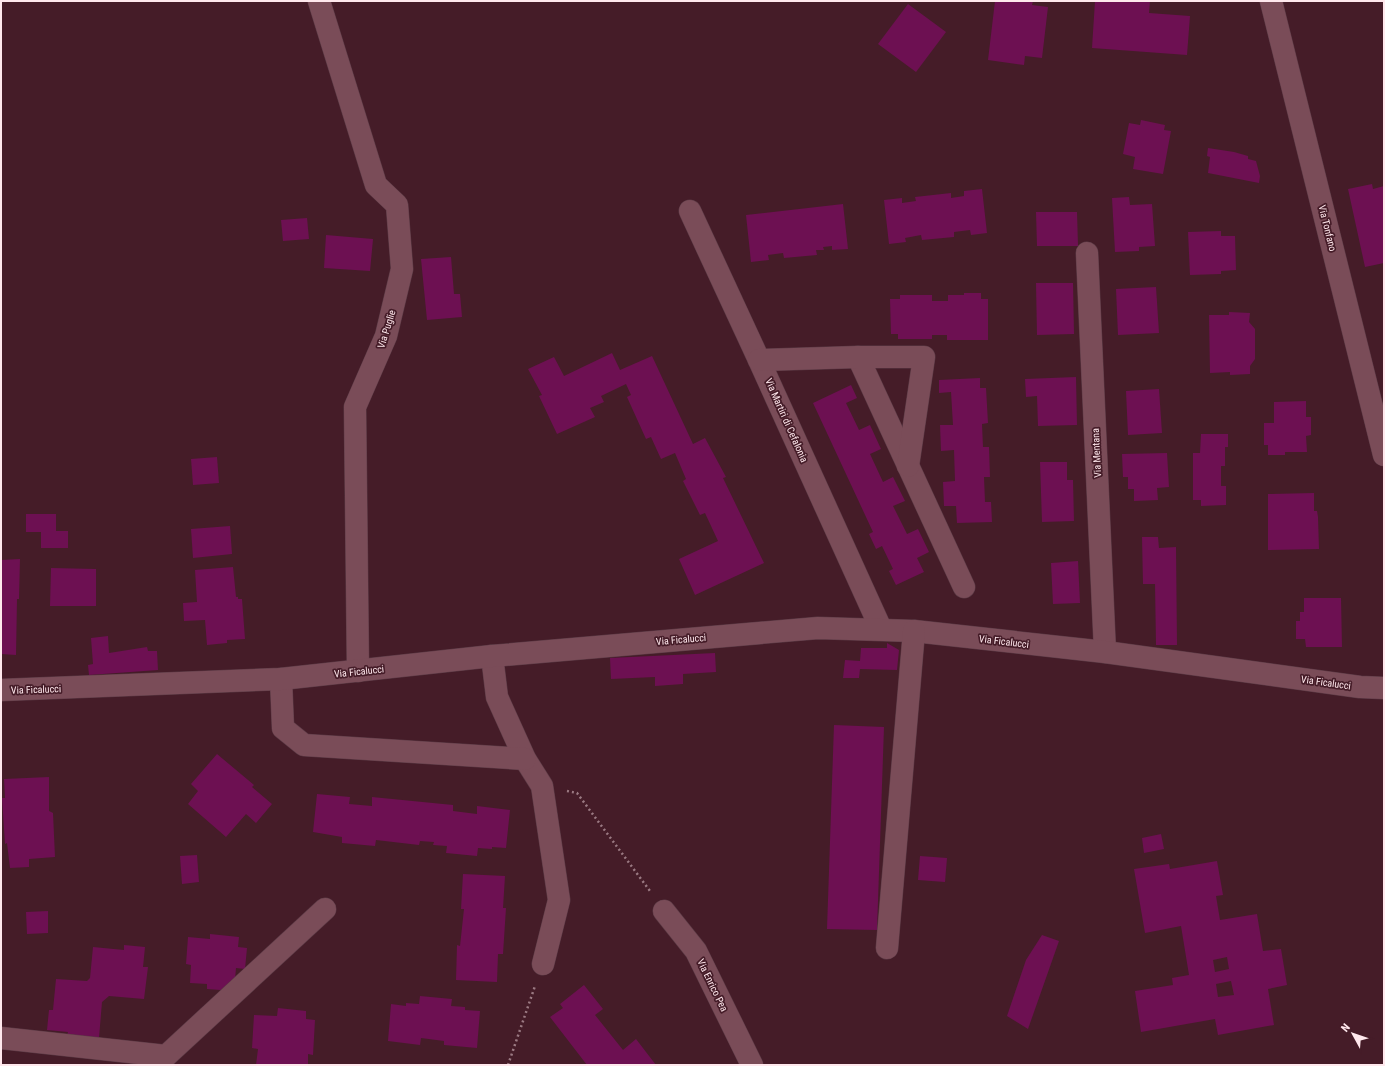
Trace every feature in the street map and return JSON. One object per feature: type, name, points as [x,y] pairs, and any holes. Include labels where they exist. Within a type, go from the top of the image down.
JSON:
[{"type":"street","name":"Via Puglie","points":[[319,1],[376,186],[397,206],[402,269],[386,336],[355,407],[358,671]]},
{"type":"street","name":"Via Tonfano","points":[[1271,1],[1384,454]]},
{"type":"street","name":"Via Martiri di Cefalonia","points":[[690,211],[881,629]]},
{"type":"street","name":"Via Mentana","points":[[1087,253],[1105,652]]},
{"type":"street","points":[[858,357],[964,587]]},
{"type":"street","points":[[759,360],[924,357],[908,466]]},
{"type":"street","name":"Via Ficalucci","points":[[1,690],[281,680],[492,656],[818,628],[914,630],[1105,652],[1360,687],[1384,688]]},
{"type":"street","points":[[887,948],[914,630]]},
{"type":"street","points":[[492,656],[497,697],[525,759],[542,786],[559,900],[543,964]]},
{"type":"street","points":[[1360,687],[1384,672]]},
{"type":"street","points":[[281,680],[283,728],[304,745],[525,759]]},
{"type":"street","points":[[1,1038],[166,1061],[325,909]]},
{"type":"street","name":"Via Enrico Pea","points":[[664,911],[696,951],[752,1065]]},
{"type":"path","points":[[542,786],[577,793],[664,911]]},
{"type":"path","points":[[508,1065],[543,964]]},
{"type":"building","points":[[995,1],[1033,1],[1032,5],[1048,7],[1042,58],[1025,56],[1024,65],[988,60]]},
{"type":"building","points":[[1095,1],[1150,1],[1149,13],[1190,16],[1187,55],[1092,48]]},
{"type":"building","points":[[908,4],[946,32],[916,72],[878,44]]},
{"type":"building","points":[[1141,120],[1165,125],[1164,130],[1171,131],[1163,174],[1133,169],[1135,157],[1123,154],[1129,123],[1140,125]]},
{"type":"building","points":[[1208,148],[1234,152],[1248,156],[1248,159],[1256,161],[1260,176],[1259,183],[1208,173],[1210,157],[1207,156]]},
{"type":"building","points":[[1372,184],[1373,189],[1384,186],[1384,263],[1365,267],[1348,189]]},
{"type":"building","points":[[982,189],[987,233],[971,235],[970,230],[954,232],[954,237],[922,240],[921,235],[905,238],[906,242],[889,244],[884,200],[902,198],[902,203],[916,201],[915,197],[951,193],[951,198],[964,196],[964,191]]},
{"type":"building","points":[[1129,197],[1130,205],[1152,204],[1155,246],[1139,247],[1139,251],[1115,252],[1112,198]]},
{"type":"building","points":[[843,204],[848,249],[832,250],[832,246],[823,247],[824,250],[816,250],[817,255],[784,258],[783,253],[768,255],[769,260],[751,262],[746,215]]},
{"type":"building","points":[[1036,212],[1077,212],[1078,246],[1037,246]]},
{"type":"building","points":[[307,218],[309,239],[283,241],[281,220]]},
{"type":"building","points":[[1221,231],[1221,236],[1235,236],[1236,270],[1221,271],[1221,274],[1190,275],[1188,232]]},
{"type":"building","points":[[326,235],[373,239],[370,271],[324,268]]},
{"type":"building","points":[[451,257],[454,294],[460,294],[462,317],[427,320],[421,259]]},
{"type":"building","points":[[1036,283],[1073,283],[1074,334],[1037,335]]},
{"type":"building","points":[[1156,287],[1159,333],[1118,335],[1116,289]]},
{"type":"building","points":[[964,293],[981,293],[981,299],[988,299],[988,340],[947,340],[947,335],[932,335],[932,339],[898,339],[898,334],[891,334],[890,299],[900,299],[900,295],[932,295],[932,301],[948,301],[948,295],[964,295]]},
{"type":"building","points":[[1229,312],[1250,313],[1249,322],[1255,329],[1255,359],[1250,366],[1250,374],[1230,375],[1230,372],[1210,373],[1209,315],[1229,315]]},
{"type":"building","points":[[612,353],[620,370],[652,356],[693,444],[705,438],[726,477],[723,478],[764,563],[695,595],[679,559],[718,541],[705,513],[700,515],[683,481],[686,479],[675,453],[661,459],[651,437],[646,439],[627,397],[631,395],[626,384],[601,396],[604,402],[590,408],[595,417],[557,434],[539,396],[542,395],[528,369],[554,357],[564,376]]},
{"type":"building","points":[[1076,377],[1077,425],[1038,426],[1037,396],[1026,397],[1025,379]]},
{"type":"building","points":[[980,378],[980,388],[986,388],[988,423],[982,424],[983,447],[989,447],[990,477],[984,477],[985,502],[991,502],[992,522],[957,523],[956,506],[944,506],[943,482],[955,481],[954,450],[941,451],[940,425],[953,425],[951,392],[939,393],[939,380]]},
{"type":"building","points":[[851,385],[857,398],[846,403],[859,430],[870,425],[881,449],[870,454],[883,482],[893,477],[905,501],[893,506],[907,534],[918,529],[929,552],[917,558],[924,572],[896,585],[889,571],[893,569],[882,546],[876,549],[869,534],[873,532],[813,403]]},
{"type":"building","points":[[1159,389],[1162,433],[1128,435],[1126,391]]},
{"type":"building","points":[[1306,401],[1306,417],[1311,417],[1311,435],[1306,436],[1307,452],[1285,452],[1285,455],[1268,455],[1268,445],[1264,445],[1264,423],[1274,423],[1274,402]]},
{"type":"building","points":[[1201,434],[1228,434],[1228,447],[1225,447],[1225,466],[1221,466],[1221,486],[1226,486],[1226,505],[1201,506],[1201,500],[1193,500],[1193,453],[1200,453]]},
{"type":"building","points":[[1167,453],[1169,487],[1157,488],[1158,500],[1134,501],[1134,489],[1128,489],[1128,477],[1123,477],[1122,454]]},
{"type":"building","points":[[217,457],[219,483],[193,485],[191,459]]},
{"type":"building","points":[[1040,462],[1067,462],[1067,480],[1073,480],[1074,521],[1042,522]]},
{"type":"building","points":[[1314,493],[1314,511],[1317,511],[1318,517],[1319,549],[1268,550],[1268,494]]},
{"type":"building","points":[[26,514],[56,514],[56,531],[68,531],[68,548],[41,548],[41,532],[26,532]]},
{"type":"building","points":[[230,526],[232,554],[193,558],[191,529]]},
{"type":"building","points":[[1142,537],[1158,537],[1159,548],[1176,547],[1177,645],[1156,645],[1155,584],[1143,584]]},
{"type":"building","points":[[20,559],[19,599],[17,599],[16,655],[1,654],[1,560]]},
{"type":"building","points":[[1078,561],[1080,603],[1053,604],[1051,563]]},
{"type":"building","points":[[233,567],[236,597],[238,597],[238,599],[242,599],[245,639],[227,640],[227,643],[207,645],[205,620],[184,621],[183,603],[197,602],[195,570]]},
{"type":"building","points":[[51,568],[96,569],[96,606],[50,606]]},
{"type":"building","points":[[1304,598],[1341,598],[1342,647],[1306,647],[1305,639],[1296,639],[1296,621],[1300,621],[1300,612],[1304,612]]},
{"type":"building","points":[[108,636],[109,653],[147,647],[148,651],[157,651],[158,670],[89,675],[88,665],[93,664],[91,638]]},
{"type":"building","points":[[887,643],[899,650],[897,670],[860,669],[859,678],[843,678],[845,660],[860,661],[861,648],[887,648]]},
{"type":"building","points":[[715,653],[716,672],[683,674],[683,684],[655,686],[655,677],[611,679],[610,658]]},
{"type":"building","points":[[834,725],[884,727],[877,930],[827,929]]},
{"type":"building","points":[[217,754],[254,785],[252,787],[272,804],[256,823],[246,814],[226,837],[188,804],[198,791],[191,784]]},
{"type":"building","points":[[49,777],[49,811],[53,813],[55,857],[29,859],[29,867],[10,868],[7,843],[5,844],[2,798],[5,798],[4,779]]},
{"type":"building","points":[[317,794],[350,797],[349,804],[372,806],[372,797],[453,805],[453,811],[477,814],[477,806],[510,810],[506,848],[478,848],[477,856],[446,853],[447,846],[433,845],[434,842],[420,841],[419,845],[376,840],[375,846],[342,843],[342,837],[313,832]]},
{"type":"building","points":[[1161,834],[1164,849],[1144,853],[1142,838]]},
{"type":"building","points":[[197,855],[199,882],[182,884],[180,856]]},
{"type":"building","points":[[920,856],[947,858],[945,882],[918,880]]},
{"type":"building","points":[[1217,861],[1223,895],[1216,896],[1220,920],[1257,914],[1263,951],[1281,949],[1287,985],[1268,989],[1274,1025],[1218,1035],[1215,1019],[1141,1032],[1135,991],[1173,985],[1172,978],[1189,975],[1181,926],[1145,933],[1134,869],[1169,864],[1170,869]],"holes":[[[1227,957],[1229,969],[1215,972],[1213,960]],[[1231,981],[1234,995],[1218,997],[1216,984]]]},
{"type":"building","points":[[463,874],[505,876],[503,908],[506,908],[503,954],[498,954],[497,982],[456,980],[457,945],[460,946],[464,909],[461,909]]},
{"type":"building","points":[[48,911],[48,933],[27,934],[26,912]]},
{"type":"building","points":[[210,934],[239,937],[238,947],[247,948],[245,969],[236,968],[234,991],[207,989],[207,984],[190,983],[191,965],[186,964],[188,937],[210,939]]},
{"type":"building","points":[[1042,935],[1059,941],[1028,1029],[1007,1016],[1026,960]]},
{"type":"building","points":[[124,945],[145,947],[143,967],[148,967],[144,999],[109,996],[102,1002],[99,1038],[67,1036],[68,1032],[47,1030],[49,1010],[53,1010],[56,979],[87,981],[90,978],[93,947],[124,950]]},
{"type":"building","points":[[584,985],[603,1009],[595,1015],[623,1050],[636,1039],[656,1065],[587,1065],[550,1017],[563,1008],[560,1004]]},
{"type":"building","points":[[420,996],[452,999],[451,1006],[465,1007],[465,1010],[480,1011],[477,1048],[444,1045],[444,1041],[421,1038],[420,1045],[388,1041],[391,1004],[406,1006],[406,1003],[419,1004]]},
{"type":"building","points":[[278,1008],[306,1011],[306,1019],[315,1020],[313,1055],[308,1054],[308,1065],[256,1065],[258,1049],[252,1048],[254,1015],[277,1016]]}]
